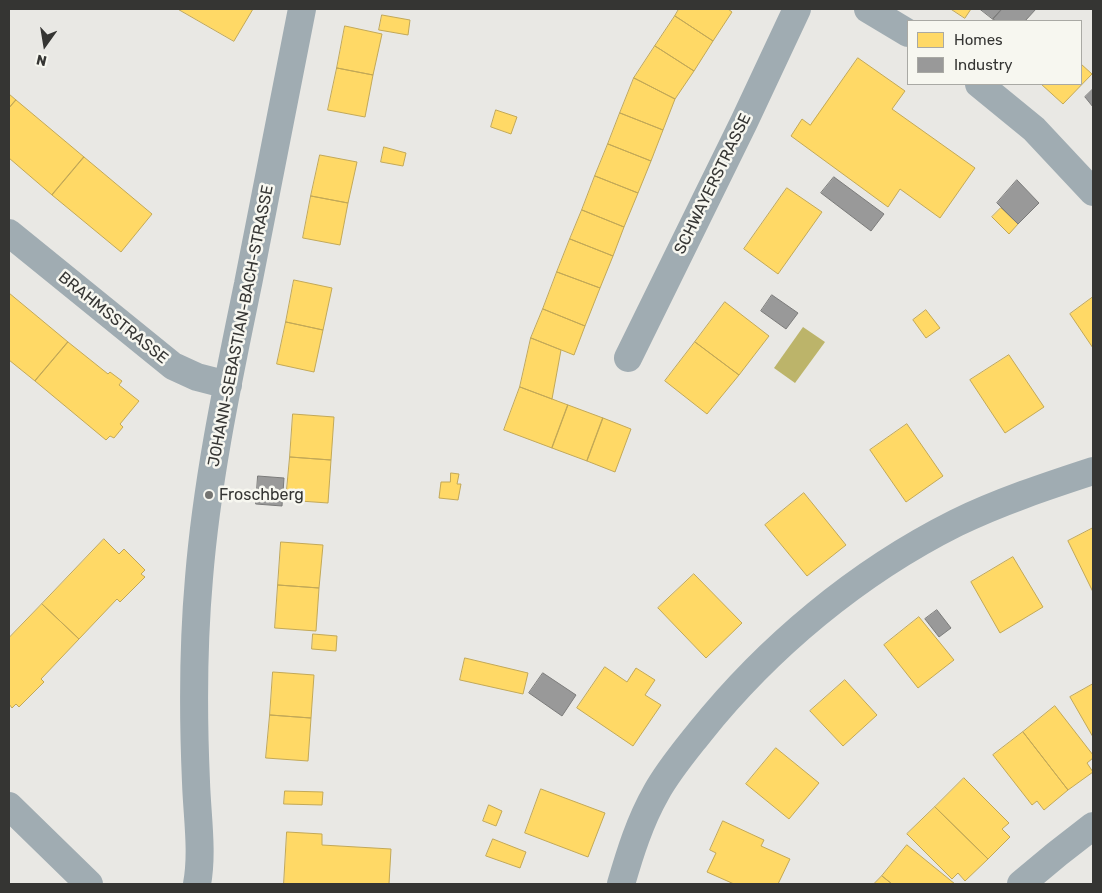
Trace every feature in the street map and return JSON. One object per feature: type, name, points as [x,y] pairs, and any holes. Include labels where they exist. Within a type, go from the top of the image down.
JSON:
[{"type":"street","name":"JOHANN-SEBASTIAN-BACH-STRASSE","points":[[197,884],[199,850],[194,708],[198,585],[208,502],[228,385],[302,9]]},
{"type":"street","name":"SCHWAYERSTRASSE","points":[[628,358],[744,122],[797,9]]},
{"type":"street","points":[[868,9],[907,32]]},
{"type":"street","points":[[980,85],[1034,129],[1093,192]]},
{"type":"street","name":"BRAHMSSTRASSE","points":[[9,233],[173,366],[197,377],[228,385]]},
{"type":"street","points":[[621,884],[634,842],[656,792],[681,756],[737,688],[764,660],[808,621],[851,587],[884,565],[955,524],[1001,504],[1093,471]]},
{"type":"street","points":[[9,806],[89,884]]},
{"type":"street","points":[[1033,881],[1057,854],[1093,826]]},
{"type":"shaded area","points":[[803,327],[825,342],[795,383],[774,368]]},
{"type":"building: Homes","points":[[178,9],[253,9],[234,41]]},
{"type":"building: Homes","points":[[679,9],[728,9],[732,12],[713,41],[675,16]]},
{"type":"building: Homes","points":[[951,9],[971,9],[965,18]]},
{"type":"building: Homes","points":[[382,15],[410,20],[408,35],[379,30]]},
{"type":"building: Homes","points":[[675,16],[713,41],[694,71],[655,46]]},
{"type":"building: Homes","points":[[345,26],[382,34],[373,75],[337,68]]},
{"type":"building: Homes","points":[[655,46],[694,71],[675,99],[634,78]]},
{"type":"building: Homes","points":[[858,58],[905,91],[892,109],[975,168],[940,218],[900,189],[888,207],[791,136],[802,119],[810,125]]},
{"type":"building: Homes","points":[[1082,65],[1092,74],[1082,84]]},
{"type":"building: Homes","points":[[337,68],[373,75],[365,117],[328,110]]},
{"type":"building: Homes","points":[[634,78],[675,99],[663,130],[620,113]]},
{"type":"building: Homes","points":[[1042,85],[1081,85],[1063,104]]},
{"type":"building: Homes","points":[[9,94],[16,100],[9,108]]},
{"type":"building: Homes","points":[[16,100],[84,157],[52,195],[9,158],[9,108]]},
{"type":"building: Homes","points":[[496,110],[517,117],[511,134],[491,127]]},
{"type":"building: Homes","points":[[620,113],[663,130],[651,161],[608,144]]},
{"type":"building: Homes","points":[[608,144],[651,161],[638,193],[595,176]]},
{"type":"building: Homes","points":[[384,147],[406,153],[403,166],[381,162]]},
{"type":"building: Homes","points":[[320,155],[357,162],[348,203],[311,196]]},
{"type":"building: Homes","points":[[84,157],[152,214],[121,252],[52,195]]},
{"type":"building: Homes","points":[[595,176],[638,193],[624,227],[582,210]]},
{"type":"building: Homes","points":[[787,188],[822,212],[778,274],[744,249]]},
{"type":"building: Homes","points":[[311,196],[348,203],[340,245],[303,238]]},
{"type":"building: Homes","points":[[1001,208],[1018,224],[1009,234],[992,217]]},
{"type":"building: Homes","points":[[582,210],[624,227],[613,256],[570,239]]},
{"type":"building: Homes","points":[[570,239],[613,256],[600,288],[557,272]]},
{"type":"building: Homes","points":[[557,272],[600,288],[585,326],[543,309]]},
{"type":"building: Homes","points":[[294,280],[332,288],[323,330],[286,322]]},
{"type":"building: Homes","points":[[9,293],[68,342],[35,381],[9,360]]},
{"type":"building: Homes","points":[[1093,297],[1093,348],[1070,314]]},
{"type":"building: Homes","points":[[725,302],[769,336],[739,375],[695,342]]},
{"type":"building: Homes","points":[[543,309],[585,326],[574,355],[531,338]]},
{"type":"building: Homes","points":[[926,310],[940,328],[926,338],[913,320]]},
{"type":"building: Homes","points":[[286,322],[323,330],[314,372],[277,364]]},
{"type":"building: Homes","points":[[531,338],[561,350],[552,399],[520,387]]},
{"type":"building: Homes","points":[[68,342],[108,374],[110,372],[122,381],[119,385],[139,401],[120,424],[123,427],[114,438],[110,436],[106,440],[35,381]]},
{"type":"building: Homes","points":[[695,342],[739,375],[707,414],[665,381]]},
{"type":"building: Homes","points":[[1009,355],[1044,407],[1005,433],[970,380]]},
{"type":"building: Homes","points":[[520,387],[568,405],[552,448],[504,430]]},
{"type":"building: Homes","points":[[568,405],[603,418],[587,461],[552,448]]},
{"type":"building: Homes","points":[[293,414],[334,417],[331,460],[290,457]]},
{"type":"building: Homes","points":[[603,418],[631,429],[615,472],[587,461]]},
{"type":"building: Homes","points":[[907,424],[943,476],[906,502],[870,450]]},
{"type":"building: Homes","points":[[290,457],[331,460],[328,503],[286,500]]},
{"type":"building: Homes","points":[[451,473],[459,474],[457,484],[461,484],[458,500],[439,498],[441,482],[450,482]]},
{"type":"building: Homes","points":[[804,493],[846,545],[807,576],[765,525]]},
{"type":"building: Homes","points":[[1093,528],[1093,592],[1068,541]]},
{"type":"building: Homes","points":[[104,539],[119,554],[124,549],[145,570],[141,574],[145,577],[120,602],[117,599],[79,639],[42,604]]},
{"type":"building: Homes","points":[[281,542],[323,545],[319,588],[278,585]]},
{"type":"building: Homes","points":[[1013,557],[1043,607],[1000,633],[971,582]]},
{"type":"building: Homes","points":[[694,574],[742,623],[706,658],[658,608]]},
{"type":"building: Homes","points":[[278,585],[319,588],[316,631],[275,628]]},
{"type":"building: Homes","points":[[42,604],[79,639],[41,679],[44,682],[19,707],[16,704],[12,708],[9,704],[9,638]]},
{"type":"building: Homes","points":[[919,617],[954,660],[918,688],[884,645]]},
{"type":"building: Homes","points":[[313,634],[337,636],[336,651],[312,649]]},
{"type":"building: Homes","points":[[465,658],[528,673],[523,694],[460,680]]},
{"type":"building: Homes","points":[[605,667],[627,682],[636,668],[655,680],[645,695],[661,705],[633,746],[577,708]]},
{"type":"building: Homes","points":[[273,672],[314,675],[311,718],[270,715]]},
{"type":"building: Homes","points":[[845,680],[877,715],[843,746],[810,711]]},
{"type":"building: Homes","points":[[1093,684],[1093,737],[1070,697]]},
{"type":"building: Homes","points":[[1055,706],[1093,755],[1093,758],[1087,763],[1093,772],[1068,790],[1023,732]]},
{"type":"building: Homes","points":[[270,715],[311,718],[308,761],[266,758]]},
{"type":"building: Homes","points":[[1023,732],[1068,790],[1044,810],[1037,801],[1032,805],[993,755]]},
{"type":"building: Homes","points":[[776,748],[819,783],[789,819],[746,784]]},
{"type":"building: Homes","points":[[964,778],[1009,823],[1002,829],[1010,837],[988,859],[935,807]]},
{"type":"building: Homes","points":[[541,789],[605,813],[588,857],[525,833]]},
{"type":"building: Homes","points":[[285,791],[323,792],[322,805],[284,804]]},
{"type":"building: Homes","points":[[489,805],[502,811],[496,826],[483,821]]},
{"type":"building: Homes","points":[[935,807],[988,859],[965,881],[958,873],[952,879],[907,834]]},
{"type":"building: Homes","points":[[723,821],[764,840],[761,846],[790,859],[778,884],[734,884],[707,872],[716,853],[710,850]]},
{"type":"building: Homes","points":[[287,832],[322,834],[322,845],[391,849],[389,884],[284,884]]},
{"type":"building: Homes","points":[[493,839],[526,852],[520,868],[486,856]]},
{"type":"building: Homes","points":[[907,845],[955,884],[892,884],[882,876]]},
{"type":"building: Homes","points":[[882,876],[892,884],[874,884]]},
{"type":"building: Industry","points":[[980,9],[1002,9],[993,19]]},
{"type":"building: Industry","points":[[1002,9],[1036,9],[1026,20],[993,19]]},
{"type":"building: Industry","points":[[1093,89],[1093,107],[1085,97]]},
{"type":"building: Industry","points":[[834,177],[884,214],[871,231],[821,193]]},
{"type":"building: Industry","points":[[1017,180],[1039,203],[1018,224],[997,203]]},
{"type":"building: Industry","points":[[772,295],[798,313],[786,329],[761,311]]},
{"type":"building: Industry","points":[[258,476],[284,478],[282,506],[256,504]]},
{"type":"building: Industry","points":[[937,610],[951,628],[939,637],[925,619]]},
{"type":"building: Industry","points":[[543,673],[576,695],[562,716],[529,693]]},
{"type":"place","name":"Froschberg","points":[[209,495]]}]
